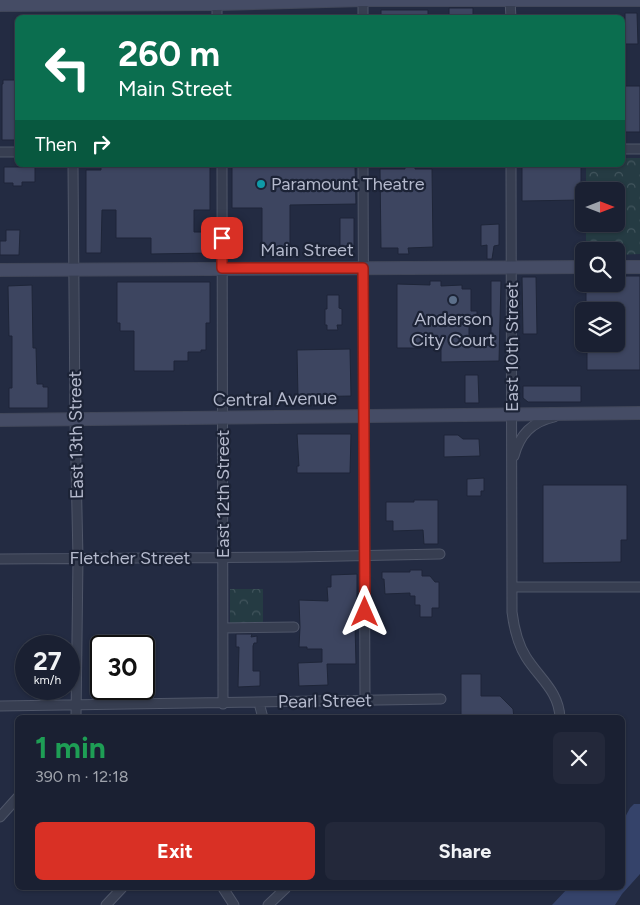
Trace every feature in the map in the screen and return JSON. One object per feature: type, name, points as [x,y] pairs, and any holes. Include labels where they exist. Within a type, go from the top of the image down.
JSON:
[{"type":"street","points":[[363,0],[363,15]]},
{"type":"street","points":[[510,0],[510,15]]},
{"type":"street","points":[[0,5],[70,2],[640,0]]},
{"type":"street","points":[[217,2],[217,15]]},
{"type":"street","points":[[625,149],[640,149]]},
{"type":"street","points":[[0,152],[15,152]]},
{"type":"street","name":"East 13th Street","points":[[73,167],[78,558],[76,715]]},
{"type":"street","name":"East 12th Street","points":[[222,167],[223,704]]},
{"type":"street","points":[[363,167],[365,700]]},
{"type":"street","name":"East 10th Street","points":[[511,167],[512,612],[517,638],[525,655],[553,691],[557,700],[560,715]]},
{"type":"street","name":"Main Street","points":[[0,270],[575,267]]},
{"type":"street","points":[[625,267],[640,267]]},
{"type":"street","points":[[512,476],[516,451],[524,432],[538,422],[570,413]]},
{"type":"street","name":"Central Avenue","points":[[0,420],[640,413]]},
{"type":"street","name":"Fletcher Street","points":[[0,559],[223,558],[440,554]]},
{"type":"street","points":[[512,587],[640,587]]},
{"type":"street","points":[[223,628],[294,627]]},
{"type":"street","name":"Pearl Street","points":[[0,706],[223,704],[441,699]]},
{"type":"street","points":[[259,703],[262,715]]},
{"type":"street","points":[[0,817],[15,800]]},
{"type":"street","points":[[106,905],[120,890]]},
{"type":"street","points":[[224,890],[234,905]]},
{"type":"street","points":[[268,905],[284,890]]},
{"type":"green space","points":[[625,158],[640,158],[640,254],[625,255],[625,242],[586,242],[586,232],[625,232],[625,182],[586,182],[586,167],[625,167]]},
{"type":"green space","points":[[230,589],[263,589],[263,624],[230,624]]},
{"type":"water","points":[[634,804],[640,804],[640,874],[615,905],[552,905],[566,890],[625,890],[625,817]]},
{"type":"building","points":[[449,8],[473,8],[473,15],[449,15]]},
{"type":"building","points":[[381,10],[428,10],[428,15],[381,15]]},
{"type":"building","points":[[625,13],[637,13],[638,44],[625,44]]},
{"type":"building","points":[[3,80],[15,80],[15,140],[2,140]]},
{"type":"building","points":[[625,86],[640,86],[640,132],[625,132]]},
{"type":"building","points":[[4,167],[35,167],[35,182],[22,182],[22,186],[4,183]]},
{"type":"building","points":[[101,167],[210,167],[210,210],[194,210],[194,232],[209,232],[209,253],[151,254],[151,238],[116,238],[116,210],[102,210],[101,253],[86,253],[86,170],[101,170]]},
{"type":"building","points":[[232,167],[355,167],[356,204],[290,205],[290,253],[262,253],[262,208],[232,208]]},
{"type":"building","points":[[405,167],[415,167],[415,169],[432,169],[433,247],[408,248],[409,254],[398,254],[398,248],[381,248],[380,169],[405,169]]},
{"type":"building","points":[[522,167],[581,167],[581,182],[575,182],[575,200],[522,201]]},
{"type":"building","points":[[340,218],[354,218],[354,249],[340,249]]},
{"type":"building","points":[[499,224],[499,245],[494,246],[492,259],[487,259],[487,245],[481,246],[481,225]]},
{"type":"building","points":[[6,230],[20,230],[19,255],[0,255],[0,241],[6,241]]},
{"type":"building","points":[[625,276],[640,276],[640,370],[587,370],[587,352],[625,352],[625,302],[586,302],[586,292],[625,292]]},
{"type":"building","points":[[522,277],[536,277],[537,334],[523,334]]},
{"type":"building","points":[[430,281],[441,281],[441,286],[462,285],[462,289],[471,289],[471,311],[477,311],[477,322],[469,322],[469,346],[491,345],[491,281],[501,281],[499,361],[441,362],[441,343],[421,343],[421,348],[397,348],[397,284],[430,285]]},
{"type":"building","points":[[117,282],[210,282],[210,323],[206,323],[206,350],[188,352],[188,361],[174,361],[174,371],[134,371],[134,331],[120,331],[120,323],[117,323]]},
{"type":"building","points":[[32,285],[33,348],[36,348],[37,384],[43,384],[43,387],[48,387],[48,408],[9,408],[9,388],[12,388],[12,336],[9,336],[8,286]]},
{"type":"building","points":[[327,295],[339,295],[339,308],[342,309],[342,325],[337,325],[338,330],[327,330],[327,325],[325,325]]},
{"type":"building","points":[[350,349],[351,396],[298,397],[297,350]]},
{"type":"building","points":[[465,375],[478,375],[479,403],[465,403]]},
{"type":"building","points":[[523,386],[581,386],[581,402],[528,402],[523,398]]},
{"type":"building","points":[[297,434],[351,434],[350,473],[297,473],[297,466],[299,466]]},
{"type":"building","points":[[444,435],[458,435],[463,439],[479,439],[480,456],[444,457]]},
{"type":"building","points":[[484,478],[484,491],[481,491],[481,496],[467,496],[467,479]]},
{"type":"building","points":[[543,485],[627,485],[627,540],[621,540],[621,562],[543,563]]},
{"type":"building","points":[[414,500],[438,500],[438,544],[424,544],[423,530],[393,531],[393,521],[386,521],[386,502],[414,502]]},
{"type":"building","points":[[410,570],[422,570],[422,576],[430,576],[435,582],[439,582],[439,608],[432,608],[432,617],[420,617],[420,605],[415,605],[415,596],[410,596],[410,593],[385,594],[382,572],[410,572]]},
{"type":"building","points":[[357,574],[356,664],[327,664],[328,685],[299,686],[298,663],[322,662],[322,649],[299,647],[299,600],[328,601],[327,587],[331,587],[331,575]]},
{"type":"building","points":[[236,634],[252,634],[251,637],[257,636],[257,643],[254,643],[253,646],[253,671],[260,671],[260,686],[238,687],[239,647],[236,647]]},
{"type":"building","points":[[461,674],[481,674],[481,696],[500,696],[513,709],[514,715],[461,715]]},
{"type":"place","name":"Paramount Theatre","points":[[261,184]]},
{"type":"place","name":"Anderson City Court","points":[[453,300]]},
{"type":"route","points":[[222,238],[222,268],[363,268],[365,612]]}]
